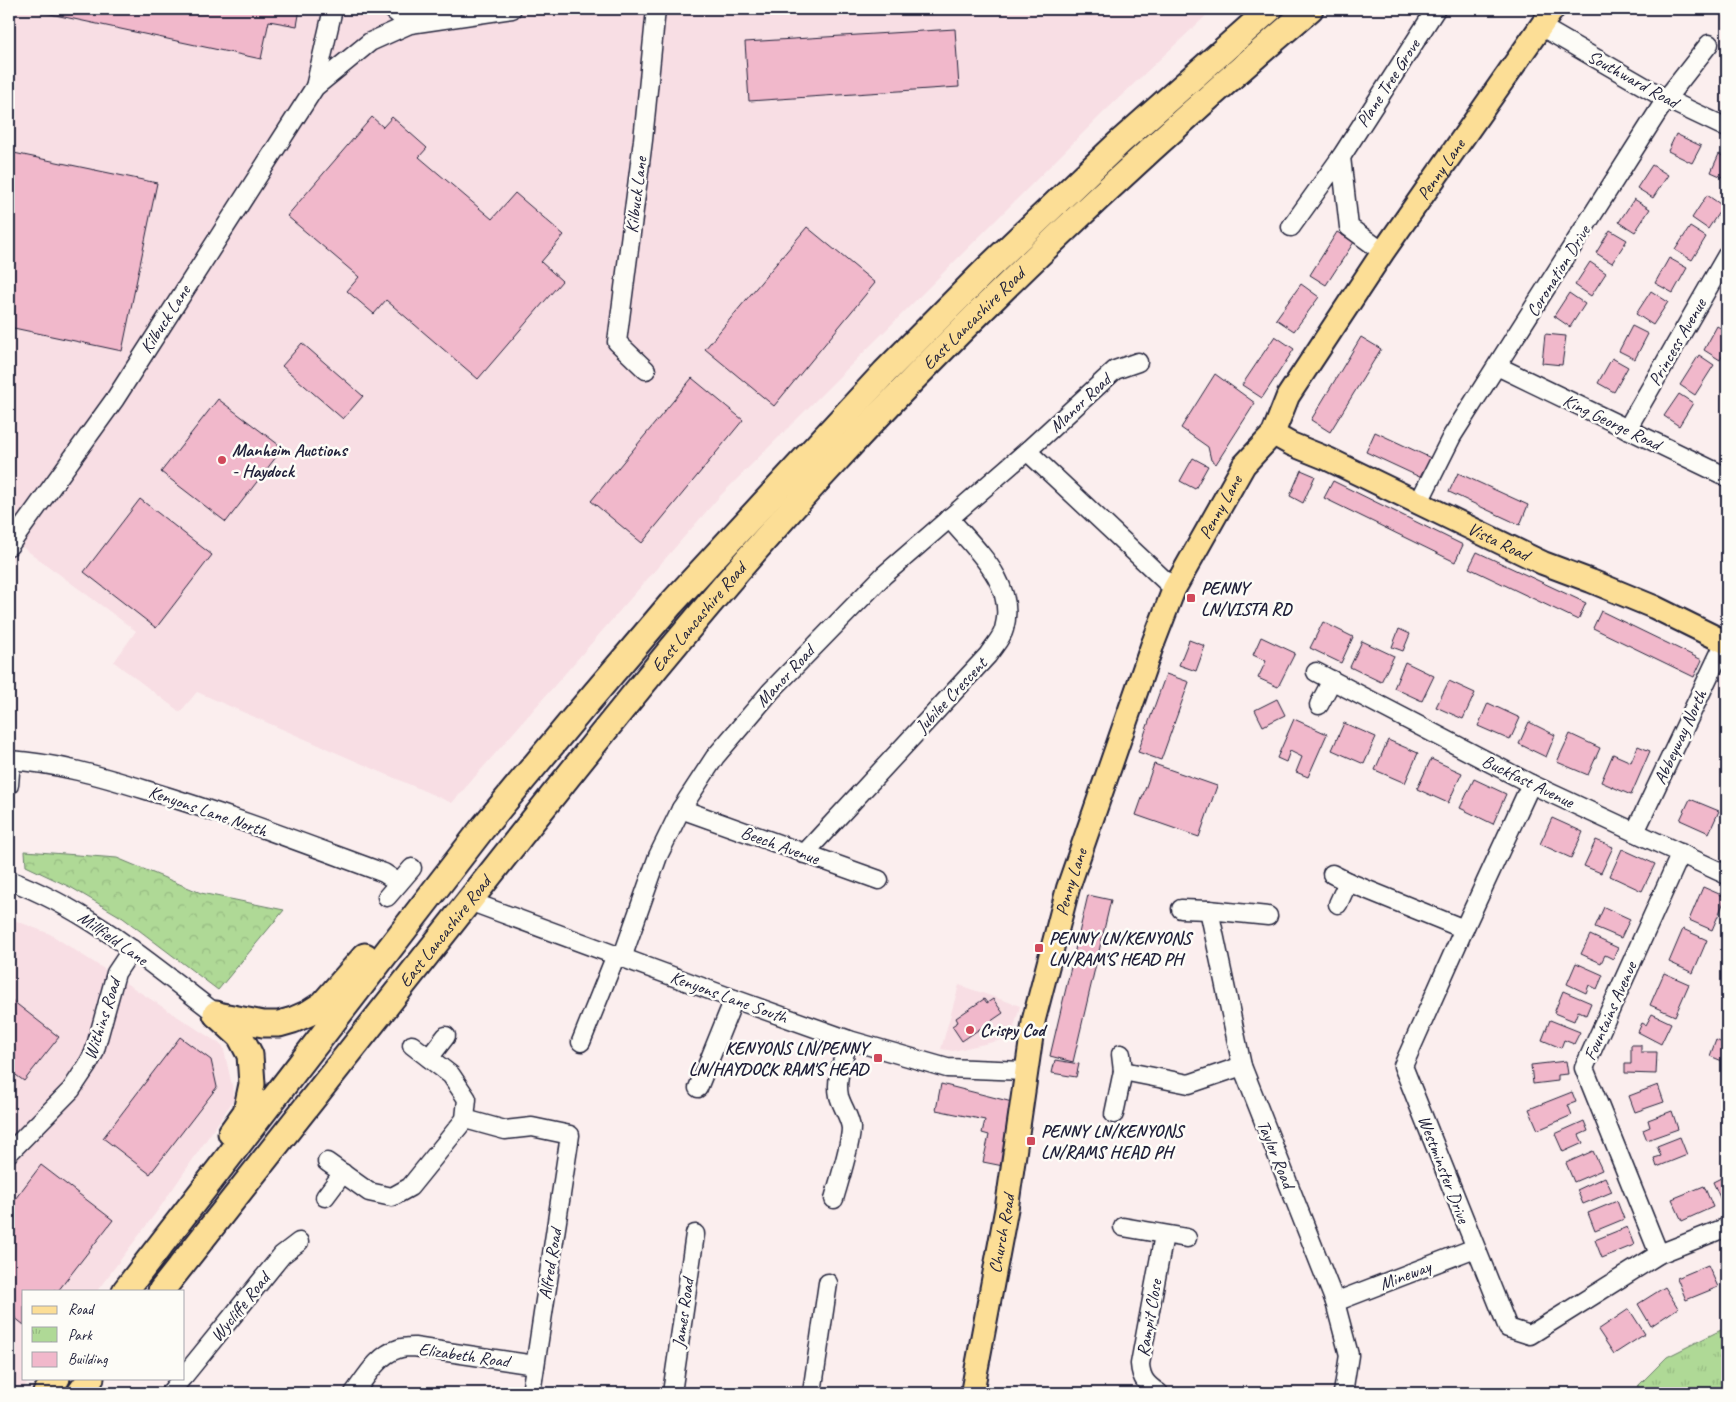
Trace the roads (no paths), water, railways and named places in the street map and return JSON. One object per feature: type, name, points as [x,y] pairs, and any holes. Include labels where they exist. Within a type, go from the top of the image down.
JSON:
[{"type":"highway","name":"East Lancashire Road","points":[[128,1287],[482,829],[671,604],[884,372],[981,275],[1119,143],[1270,9]]},
{"type":"highway","name":"East Lancashire Road","points":[[162,1290],[624,708],[815,484],[923,368],[1124,174],[1310,9]]},
{"type":"highway","points":[[213,1012],[263,1024],[279,1024],[301,1017],[323,1004],[482,829]]},
{"type":"highway","points":[[128,1287],[246,1112],[252,1084],[250,1055],[240,1036],[213,1012]]},
{"type":"highway","points":[[46,1393],[56,1380]]},
{"type":"highway","points":[[80,1393],[90,1380]]},
{"type":"main road","name":"Penny Lane","points":[[1025,1071],[1034,1019],[1068,888],[1152,646],[1174,589],[1244,464],[1273,434],[1288,396],[1383,252],[1553,9]]},
{"type":"main road","name":"Vista Road","points":[[1273,434],[1290,444],[1328,459],[1542,563],[1654,607],[1726,643]]},
{"type":"main road","name":"Church Road","points":[[972,1393],[1007,1206],[1025,1071]]},
{"type":"street","name":"Kilbuck Lane","points":[[315,87],[333,9]]},
{"type":"street","points":[[392,9],[410,24]]},
{"type":"street","name":"Kilbuck Lane","points":[[9,546],[114,399],[315,87],[370,42],[410,24],[512,9]]},
{"type":"street","name":"Kilbuck Lane","points":[[646,370],[617,342],[643,140],[656,9]]},
{"type":"street","name":"Plane Tree Grove","points":[[1291,227],[1341,156],[1436,9]]},
{"type":"street","name":"Southward Road","points":[[1540,26],[1666,99],[1727,128]]},
{"type":"street","name":"Coronation Drive","points":[[1418,504],[1452,436],[1666,99],[1708,44]]},
{"type":"street","points":[[1341,156],[1349,227],[1383,252]]},
{"type":"street","name":"Princess Avenue","points":[[1626,429],[1727,255]]},
{"type":"street","name":"Manor Road","points":[[581,1042],[619,956],[658,856],[681,809],[715,757],[771,690],[871,587],[1027,452],[1115,370],[1138,362]]},
{"type":"street","name":"King George Road","points":[[1497,366],[1727,477]]},
{"type":"street","points":[[1027,452],[1174,589]]},
{"type":"street","name":"Jubilee Crescent","points":[[804,854],[988,655],[1004,630],[1006,601],[996,574],[949,518]]},
{"type":"street","name":"Abbeyway North","points":[[1636,832],[1726,643]]},
{"type":"street","name":"Buckfast Avenue","points":[[1316,672],[1531,784],[1727,875]]},
{"type":"street","points":[[1319,705],[1332,680]]},
{"type":"street","name":"Kenyons Lane North","points":[[9,785],[10,760],[45,763],[95,774],[209,809],[384,873],[399,883]]},
{"type":"street","name":"Westminster Drive","points":[[1531,784],[1464,929],[1404,1066],[1508,1328],[1530,1335],[1660,1254],[1727,1227]]},
{"type":"street","name":"Beech Avenue","points":[[681,809],[879,880]]},
{"type":"street","name":"Fountains Avenue","points":[[1660,1254],[1584,1068],[1682,853]]},
{"type":"street","points":[[387,897],[412,868]]},
{"type":"street","points":[[1332,874],[1464,929]]},
{"type":"street","name":"Millfield Lane","points":[[9,880],[65,904],[132,949],[213,1012]]},
{"type":"street","points":[[1338,904],[1348,882]]},
{"type":"street","name":"Kenyons Lane South","points":[[469,901],[849,1040],[947,1068],[1025,1071]]},
{"type":"street","points":[[1181,909],[1268,916]]},
{"type":"street","name":"Taylor Road","points":[[1210,910],[1242,1066],[1335,1302],[1349,1355],[1343,1393]]},
{"type":"street","name":"Withins Road","points":[[9,1153],[71,1090],[88,1066],[94,1053],[116,973],[132,949]]},
{"type":"street","points":[[698,1088],[734,999]]},
{"type":"street","points":[[429,1058],[446,1036]]},
{"type":"street","points":[[835,1200],[850,1136],[850,1121],[839,1097],[838,1089],[849,1040]]},
{"type":"street","points":[[328,1162],[369,1192],[392,1197],[410,1187],[465,1119],[468,1099],[451,1075],[412,1045]]},
{"type":"street","points":[[1114,1114],[1123,1072],[1121,1054]]},
{"type":"street","points":[[1123,1072],[1189,1084],[1242,1066]]},
{"type":"street","name":"Alfred Road","points":[[465,1119],[505,1130],[532,1128],[570,1135],[531,1393]]},
{"type":"street","points":[[325,1197],[343,1173]]},
{"type":"street","points":[[1123,1227],[1187,1238]]},
{"type":"street","name":"James Road","points":[[672,1393],[695,1234]]},
{"type":"street","name":"Rampit Close","points":[[1159,1393],[1151,1388],[1141,1375],[1140,1364],[1164,1234]]},
{"type":"street","name":"Wycliffe Road","points":[[185,1375],[282,1255],[299,1242]]},
{"type":"street","name":"Mineway","points":[[1335,1302],[1475,1248]]},
{"type":"street","points":[[812,1393],[828,1283]]},
{"type":"street","name":"Elizabeth Road","points":[[354,1393],[376,1364],[386,1354],[398,1349],[414,1347],[535,1365]]},
{"type":"street","name":"Wycliffe Road","points":[[170,1393],[181,1380]]},
{"type":"place","name":"Manheim Auctions - Haydock","points":[[222,460]]},
{"type":"place","name":"PENNY LN/VISTA RD","points":[[1191,598]]},
{"type":"place","name":"PENNY LN/KENYONS LN/RAM'S HEAD PH","points":[[1039,948]]},
{"type":"place","name":"Crispy Cod","points":[[970,1030]]},
{"type":"place","name":"KENYONS LN/PENNY LN/HAYDOCK RAM'S HEAD","points":[[878,1058]]},
{"type":"place","name":"PENNY LN/KENYONS LN/RAMS HEAD PH","points":[[1031,1141]]}]
